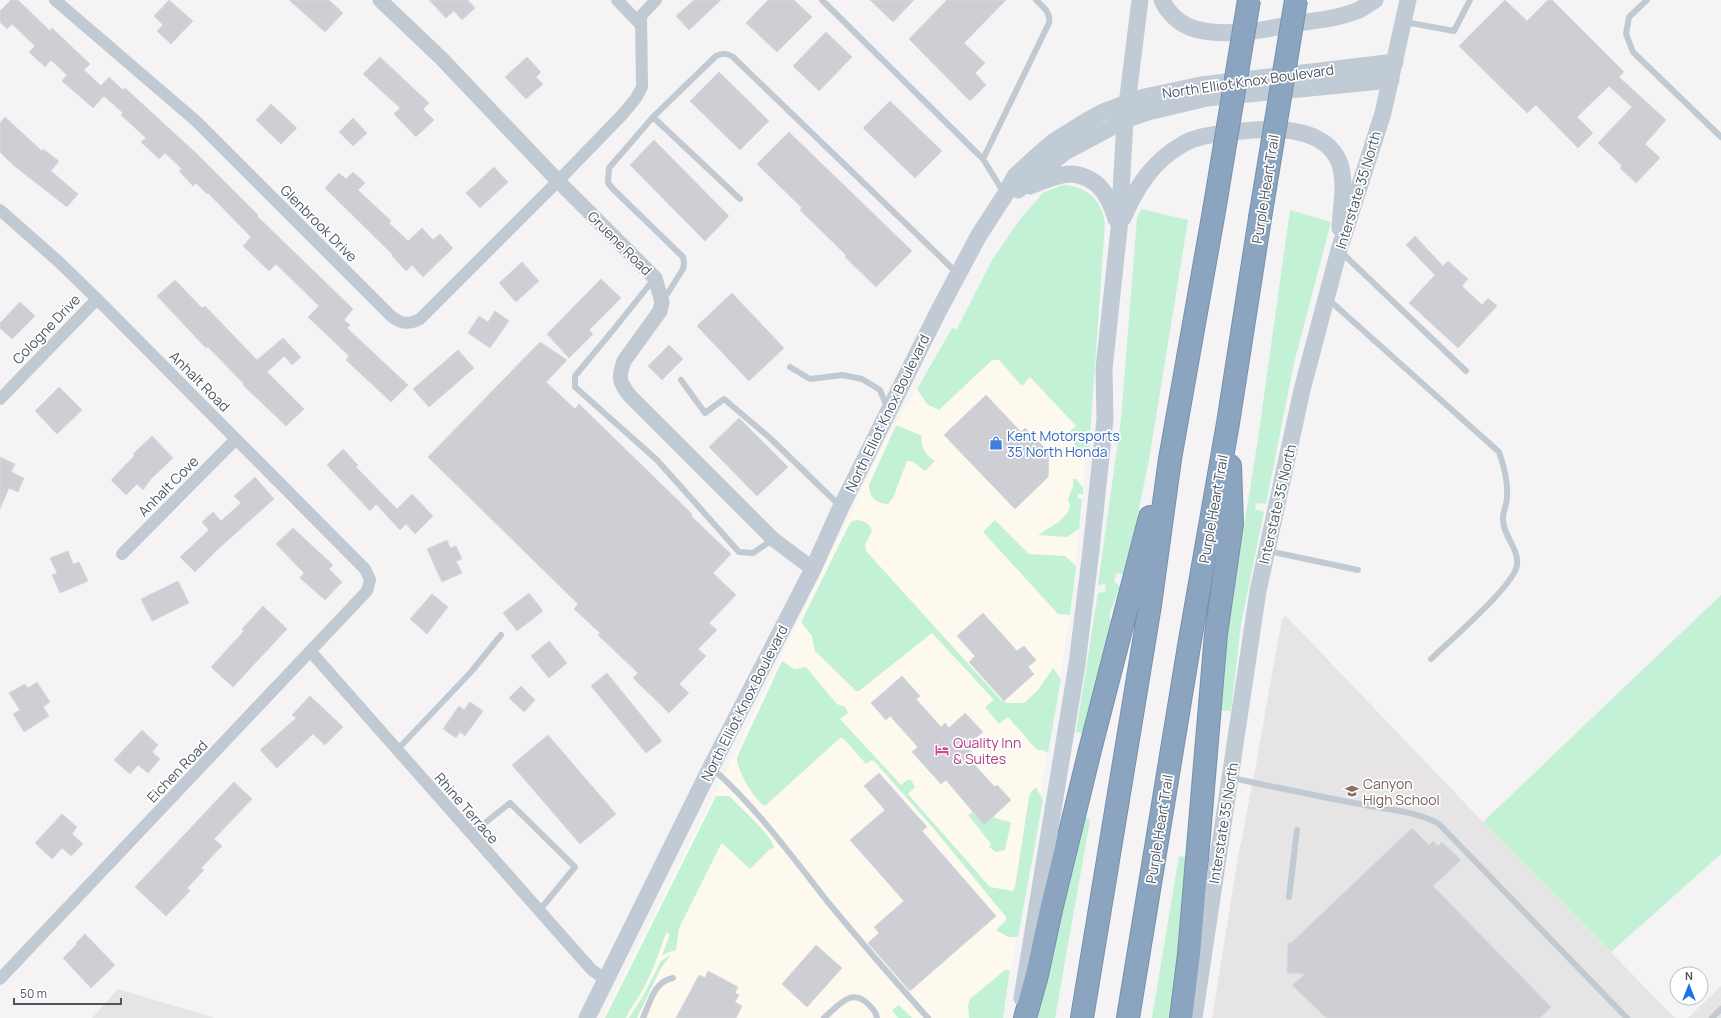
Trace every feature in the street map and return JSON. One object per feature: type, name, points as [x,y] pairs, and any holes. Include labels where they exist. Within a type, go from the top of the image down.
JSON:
[{"type":"highway","points":[[1082,1018],[1150,605],[1170,459],[1214,211],[1249,0]]},
{"type":"highway","name":"Purple Heart Trail","points":[[1128,1018],[1189,646],[1228,423],[1296,0]]},
{"type":"highway","points":[[1181,1018],[1189,954],[1216,642],[1221,596],[1232,524],[1228,423]]},
{"type":"highway","points":[[1025,1018],[1037,976],[1047,925],[1090,750],[1152,510],[1170,459]]},
{"type":"main road","points":[[1019,1018],[1077,664],[1106,419],[1104,369],[1119,229],[1125,120],[1140,0]]},
{"type":"main road","points":[[1162,0],[1166,9],[1180,22],[1195,29],[1234,32],[1260,30],[1343,15],[1360,9],[1375,0]]},
{"type":"main road","name":"Interstate 35 North","points":[[1194,1018],[1258,591],[1302,390],[1339,250],[1383,113],[1408,0]]},
{"type":"main road","name":"North Elliot Knox Boulevard","points":[[1012,192],[1015,176],[1053,142],[1085,122],[1127,102],[1160,93],[1201,85],[1395,62]]},
{"type":"main road","name":"North Elliot Knox Boulevard","points":[[586,1018],[711,767],[813,570],[841,507],[957,273],[979,235],[1012,192],[1065,152],[1125,120],[1148,112],[1207,98],[1391,80]]},
{"type":"main road","points":[[1119,229],[1130,202],[1145,176],[1162,158],[1184,143],[1208,135],[1262,128],[1295,131],[1318,139],[1332,151],[1340,164],[1343,179],[1339,250]]},
{"type":"main road","points":[[1012,192],[1050,179],[1071,174],[1090,179],[1101,187],[1110,199],[1119,229]]},
{"type":"street","name":"Glenbrook Drive","points":[[55,0],[196,121],[398,321],[406,323],[414,322],[420,319],[623,114],[640,92],[642,87],[641,25]]},
{"type":"street","name":"Gruene Road","points":[[380,0],[441,58],[558,181],[654,278],[662,302]]},
{"type":"street","points":[[617,0],[641,25]]},
{"type":"street","points":[[641,25],[641,16],[656,0]]},
{"type":"street","name":"Anhalt Road","points":[[0,210],[60,262],[366,568],[370,580]]},
{"type":"street","name":"Cologne Drive","points":[[0,399],[97,299]]},
{"type":"street","points":[[662,302],[660,311],[624,361],[620,370],[620,384],[630,396],[773,540],[813,570]]},
{"type":"street","name":"Anhalt Cove","points":[[122,554],[236,439]]},
{"type":"street","name":"Eichen Road","points":[[0,979],[311,652],[367,591],[370,580]]},
{"type":"street","name":"Rhine Terrace","points":[[311,652],[582,959],[592,970],[605,979]]},
{"type":"lane","points":[[822,0],[983,159],[1012,192]]},
{"type":"lane","points":[[983,159],[1049,23],[1050,18],[1048,13],[1036,0]]},
{"type":"lane","points":[[1403,22],[1454,31],[1470,0]]},
{"type":"lane","points":[[1647,0],[1629,17],[1626,34],[1633,52],[1721,137]]},
{"type":"lane","points":[[662,302],[683,269],[683,258],[608,183],[609,168],[654,117],[716,56],[722,53],[728,54],[957,273]]},
{"type":"lane","points":[[654,117],[740,199]]},
{"type":"lane","points":[[1339,250],[1466,371]]},
{"type":"lane","points":[[654,278],[575,376],[575,387],[657,460],[739,552],[753,553],[773,540]]},
{"type":"lane","points":[[1326,298],[1499,452],[1504,465],[1507,496],[1503,519],[1506,532],[1516,552],[1517,564],[1514,574],[1495,596],[1431,658]]},
{"type":"lane","points":[[790,367],[810,379],[842,375],[862,379],[880,390],[889,411]]},
{"type":"lane","points":[[681,380],[705,413],[724,399],[770,438],[841,507]]},
{"type":"lane","points":[[1267,550],[1358,570]]},
{"type":"lane","points":[[397,750],[471,672],[501,635]]},
{"type":"lane","points":[[711,767],[731,784],[768,826],[862,944],[928,1018]]},
{"type":"lane","points":[[1230,778],[1410,812],[1431,819],[1439,824],[1627,1018]]},
{"type":"lane","points":[[471,834],[510,803],[574,867],[539,911]]},
{"type":"lane","points":[[1289,897],[1297,830]]},
{"type":"lane","points":[[643,1018],[659,984],[667,979],[673,978]]},
{"type":"lane","points":[[824,1018],[846,999],[855,996],[864,1000],[876,1013],[877,1018]]},
{"type":"lane","points":[[1712,1018],[1721,1009]]},
{"type":"shaded area","points":[[952,328],[1090,382],[1082,497],[1070,617],[1003,1018],[602,1018],[729,765],[885,441]]},
{"type":"shaded area","name":"Canyon High School","points":[[1285,615],[1483,822],[1675,1018],[1212,1018],[1238,858],[1282,620]]},
{"type":"shaded area","points":[[1721,986],[1721,1018],[1688,1018],[1700,1006],[1709,1006],[1709,998]]},
{"type":"shaded area","points":[[118,989],[215,1018],[92,1018]]},
{"type":"green space","points":[[1063,185],[1079,188],[1092,196],[1100,208],[1105,223],[1089,450],[1077,458],[1070,431],[1076,426],[1030,377],[1022,386],[999,360],[992,360],[939,410],[927,404],[917,389],[952,328],[957,329],[992,260],[1021,218],[1044,192]]},
{"type":"green space","points":[[1141,209],[1188,220],[1149,460],[1134,532],[1123,574],[1116,573],[1114,582],[1120,586],[1109,615],[1111,622],[1085,734],[1076,732],[1098,593],[1105,592],[1106,584],[1098,585],[1121,420],[1137,218]]},
{"type":"green space","points":[[1290,210],[1331,222],[1294,363],[1266,504],[1256,503],[1255,509],[1264,512],[1241,624],[1231,711],[1218,710],[1234,590],[1258,439]]},
{"type":"green space","points":[[896,425],[922,436],[921,439],[924,450],[929,457],[935,461],[925,471],[912,461],[907,461],[893,498],[888,504],[884,504],[874,499],[870,493],[869,485]]},
{"type":"green space","points":[[1073,479],[1076,479],[1083,488],[1083,494],[1078,494],[1078,498],[1082,499],[1079,529],[1067,537],[1038,535],[1060,521],[1068,512],[1070,505],[1068,499],[1073,486]]},
{"type":"green space","points":[[858,520],[867,524],[872,531],[865,545],[866,551],[1001,700],[1008,703],[1024,703],[1038,690],[1053,668],[1061,679],[1048,753],[1042,750],[1037,750],[1008,717],[999,724],[985,707],[994,700],[932,633],[859,691],[856,691],[815,651],[812,636],[801,622],[848,527],[852,521]]},
{"type":"green space","points":[[995,520],[1029,554],[1065,556],[1076,566],[1070,615],[1058,614],[983,532]]},
{"type":"green space","points":[[1721,595],[1721,854],[1611,952],[1483,822]]},
{"type":"green space","points":[[782,661],[794,669],[806,667],[837,704],[845,707],[848,713],[840,719],[901,785],[907,780],[911,780],[915,787],[908,794],[990,887],[1013,891],[1015,887],[1029,797],[1031,792],[1036,787],[1043,800],[1018,937],[1008,937],[996,930],[1006,920],[1006,917],[934,829],[874,761],[872,760],[866,764],[843,738],[840,738],[765,806],[756,798],[746,784],[739,769],[737,757]]},
{"type":"green space","points":[[716,796],[729,796],[761,828],[767,835],[774,848],[769,850],[750,869],[723,844],[721,844],[679,928],[676,950],[662,956],[670,934],[666,933],[649,977],[626,1018],[605,1018]]},
{"type":"green space","points":[[972,812],[984,824],[994,817],[1011,823],[1005,850],[996,852],[989,847],[991,844],[968,815]]},
{"type":"green space","points":[[1083,816],[1090,820],[1055,1018],[1034,1018],[1047,962],[1052,962],[1053,951]]},
{"type":"green space","points":[[1179,856],[1189,858],[1186,899],[1170,1018],[1152,1018]]},
{"type":"green space","points":[[671,955],[661,968],[637,1018],[629,1018],[644,994],[661,961]]},
{"type":"green space","points":[[1005,970],[1010,970],[1003,1018],[969,1018],[968,1006],[970,999]]},
{"type":"green space","points":[[899,1005],[912,1018],[898,1018],[892,1010]]},
{"type":"building","points":[[11,0],[18,0],[50,31],[52,28],[90,64],[84,70],[101,86],[109,77],[123,90],[125,88],[197,154],[258,215],[257,216],[353,309],[344,320],[350,325],[347,328],[408,385],[391,402],[346,360],[349,356],[308,317],[319,306],[276,264],[269,271],[243,246],[251,237],[208,193],[207,194],[196,183],[193,186],[179,171],[182,169],[165,153],[159,159],[141,142],[146,138],[121,115],[123,113],[104,96],[93,108],[62,81],[67,75],[51,60],[45,67],[29,52],[35,46],[12,24],[7,29],[0,22],[0,11]]},
{"type":"building","points":[[169,0],[193,21],[171,44],[157,31],[163,25],[154,16]]},
{"type":"building","points":[[289,0],[329,0],[343,13],[325,32]]},
{"type":"building","points":[[429,0],[468,0],[475,8],[462,20],[454,11],[446,18]]},
{"type":"building","points":[[694,0],[721,0],[689,30],[676,16]]},
{"type":"building","points":[[768,0],[794,0],[812,17],[777,52],[746,23]]},
{"type":"building","points":[[870,0],[914,0],[893,22]]},
{"type":"building","points":[[947,0],[1006,0],[964,43],[985,63],[975,73],[986,85],[970,101],[909,39]]},
{"type":"building","points":[[1505,0],[1527,21],[1548,0],[1552,0],[1624,72],[1619,77],[1666,120],[1645,144],[1660,158],[1636,183],[1620,168],[1622,166],[1598,143],[1632,107],[1609,86],[1577,117],[1593,133],[1578,148],[1536,105],[1527,113],[1459,46]]},
{"type":"building","points":[[826,32],[852,57],[819,91],[793,66]]},
{"type":"building","points":[[380,57],[429,103],[423,109],[434,120],[416,137],[394,114],[400,108],[363,74]]},
{"type":"building","points":[[527,57],[541,72],[536,77],[543,84],[526,99],[505,77]]},
{"type":"building","points":[[719,72],[769,121],[740,150],[690,101]]},
{"type":"building","points":[[890,101],[942,151],[915,178],[863,128]]},
{"type":"building","points":[[271,104],[297,128],[281,144],[256,120]]},
{"type":"building","points":[[5,117],[42,151],[43,149],[59,161],[51,171],[78,194],[67,207],[13,165],[0,152],[0,123]]},
{"type":"building","points":[[353,118],[367,133],[353,146],[339,132]]},
{"type":"building","points":[[789,132],[912,251],[876,287],[800,210],[802,208],[757,164]]},
{"type":"building","points":[[654,140],[729,216],[705,241],[630,165]]},
{"type":"building","points":[[494,167],[508,182],[480,208],[466,193]]},
{"type":"building","points":[[353,172],[365,183],[358,190],[391,221],[389,223],[408,241],[422,228],[433,240],[440,234],[453,248],[423,277],[412,265],[406,271],[392,256],[393,255],[325,188],[339,173],[346,179]]},
{"type":"building","points":[[1415,236],[1443,266],[1448,261],[1468,279],[1462,286],[1482,305],[1488,298],[1497,306],[1458,348],[1409,303],[1435,275],[1406,245]]},
{"type":"building","points":[[522,262],[539,281],[516,302],[499,283]]},
{"type":"building","points":[[601,279],[621,298],[589,330],[593,334],[569,358],[547,334]]},
{"type":"building","points":[[175,280],[202,308],[205,306],[257,360],[283,338],[301,357],[292,365],[284,356],[267,372],[304,409],[286,426],[243,385],[244,384],[208,347],[206,348],[157,296]]},
{"type":"building","points":[[732,293],[784,348],[749,381],[697,326]]},
{"type":"building","points":[[20,302],[35,316],[12,339],[0,328],[0,323]]},
{"type":"building","points":[[495,311],[509,321],[490,348],[468,333],[479,316],[488,322]]},
{"type":"building","points":[[540,342],[567,360],[546,382],[575,409],[579,404],[731,554],[713,573],[736,595],[709,623],[717,630],[698,649],[706,656],[679,684],[689,693],[669,713],[633,678],[638,673],[598,635],[600,633],[574,609],[578,604],[428,457]]},
{"type":"building","points":[[669,345],[683,359],[662,380],[648,366]]},
{"type":"building","points":[[458,350],[474,368],[429,407],[413,389]]},
{"type":"building","points":[[59,387],[82,410],[57,434],[35,411]]},
{"type":"building","name":"Kent Motorsports 35 North Honda","points":[[986,395],[1021,432],[1025,428],[1049,452],[1048,477],[1015,509],[944,435]]},
{"type":"building","points":[[739,418],[788,467],[757,496],[709,447]]},
{"type":"building","points":[[152,436],[173,458],[151,479],[143,490],[137,484],[126,495],[111,480],[135,455],[133,454]]},
{"type":"building","points":[[343,449],[358,465],[356,467],[397,509],[412,494],[433,516],[415,534],[406,524],[400,530],[376,504],[370,511],[327,465]]},
{"type":"building","points":[[0,457],[15,464],[11,472],[24,478],[18,492],[9,488],[0,509]]},
{"type":"building","points":[[255,477],[274,499],[218,549],[195,572],[180,557],[209,530],[202,522],[213,512],[221,521],[241,503],[234,496]]},
{"type":"building","points":[[293,528],[333,565],[329,569],[342,582],[325,600],[300,578],[304,573],[276,544]]},
{"type":"building","points":[[447,540],[450,548],[456,546],[462,559],[456,561],[462,573],[442,582],[427,549]]},
{"type":"building","points":[[68,551],[73,564],[79,562],[88,581],[60,593],[52,575],[57,573],[50,558]]},
{"type":"building","points":[[178,581],[189,603],[152,621],[141,599]]},
{"type":"building","points":[[529,593],[543,611],[517,631],[503,613]]},
{"type":"building","points":[[432,594],[448,607],[427,634],[410,619]]},
{"type":"building","points":[[263,606],[287,629],[233,687],[211,667],[244,631],[242,629]]},
{"type":"building","points":[[983,613],[1017,651],[1024,646],[1036,660],[1028,667],[1034,674],[1004,701],[969,662],[975,656],[957,636]]},
{"type":"building","points":[[549,641],[567,663],[549,678],[531,656]]},
{"type":"building","points":[[607,673],[662,741],[646,753],[591,686]]},
{"type":"building","name":"Quality Inn & Suites","points":[[902,676],[920,696],[916,699],[941,727],[945,723],[949,728],[965,713],[983,732],[966,746],[975,756],[970,760],[995,787],[997,785],[1011,800],[984,825],[946,780],[941,784],[912,752],[918,747],[890,716],[886,720],[871,703]]},
{"type":"building","points":[[37,682],[50,702],[43,707],[49,716],[24,732],[13,714],[20,710],[9,693],[25,684],[28,688]]},
{"type":"building","points":[[521,686],[535,700],[524,712],[509,698]]},
{"type":"building","points":[[310,696],[343,727],[325,745],[313,734],[277,768],[260,750],[296,718],[292,715]]},
{"type":"building","points":[[470,702],[483,711],[465,736],[460,732],[456,738],[443,729],[459,706],[464,710]]},
{"type":"building","points":[[142,730],[158,745],[152,752],[160,759],[148,773],[138,765],[130,774],[114,760]]},
{"type":"building","points":[[548,735],[616,814],[580,844],[512,765]]},
{"type":"building","points":[[879,773],[927,827],[922,831],[996,916],[910,991],[868,943],[879,933],[874,927],[904,901],[850,840],[885,810],[864,786]]},
{"type":"building","points":[[234,782],[252,799],[214,839],[222,846],[201,868],[204,870],[187,888],[190,891],[166,916],[135,887]]},
{"type":"building","points":[[62,814],[77,827],[72,834],[83,844],[71,856],[62,848],[52,859],[35,843]]},
{"type":"building","points":[[1412,828],[1429,845],[1433,841],[1438,846],[1442,842],[1461,860],[1433,886],[1551,1007],[1540,1018],[1326,1018],[1292,985],[1305,974],[1287,973],[1288,943],[1291,943]]},
{"type":"building","points":[[85,934],[115,965],[91,988],[63,958]]},
{"type":"building","points":[[816,945],[842,968],[807,1007],[782,984]]},
{"type":"building","points":[[708,971],[738,987],[735,993],[739,995],[735,1002],[742,1006],[736,1018],[676,1018],[699,975],[705,978]]},
{"type":"place","name":"Kent Motorsports 35 North Honda","points":[[996,443]]},
{"type":"place","name":"Quality Inn & Suites","points":[[942,750]]},
{"type":"place","name":"Canyon High School","points":[[1352,791]]}]
